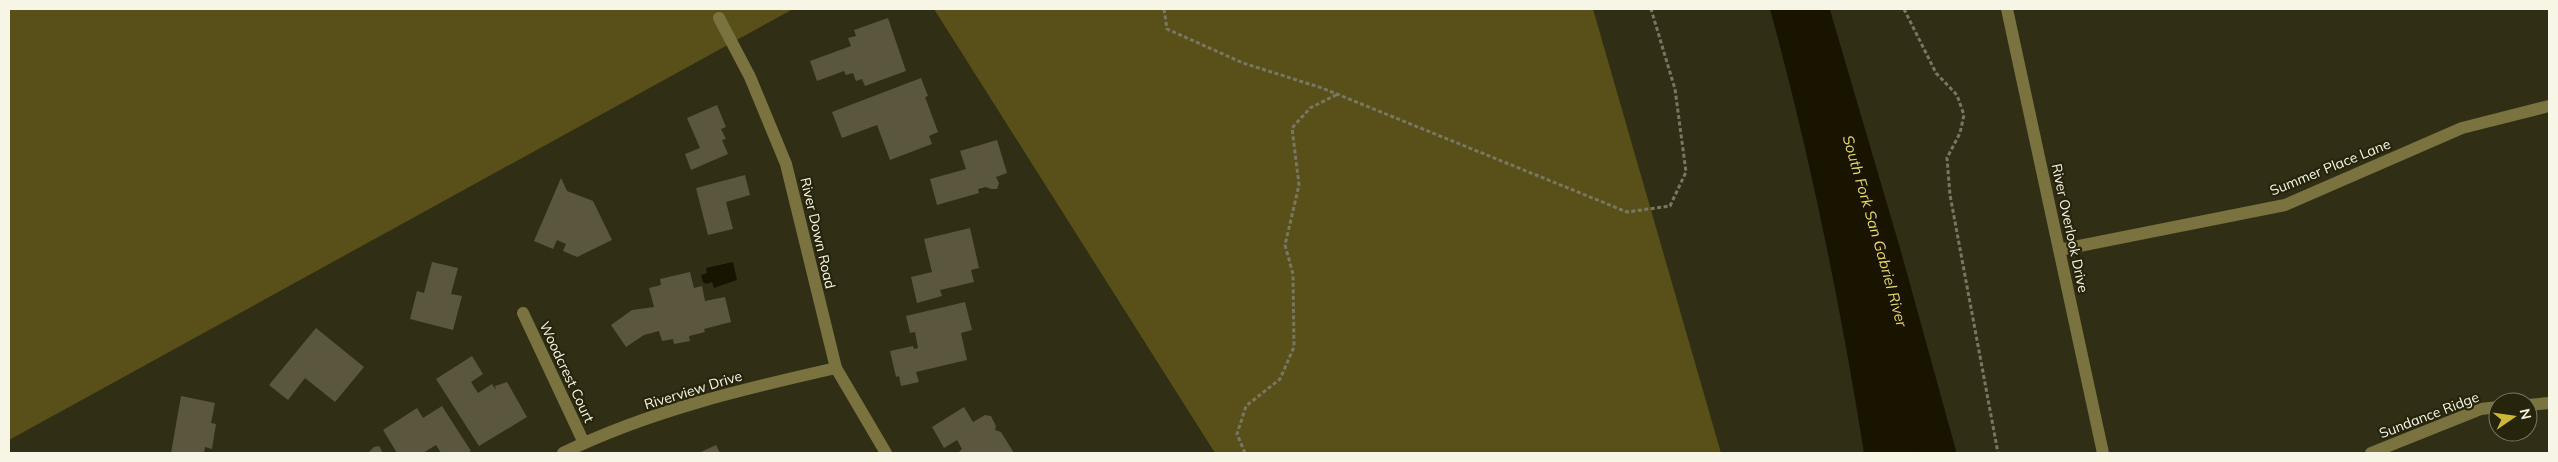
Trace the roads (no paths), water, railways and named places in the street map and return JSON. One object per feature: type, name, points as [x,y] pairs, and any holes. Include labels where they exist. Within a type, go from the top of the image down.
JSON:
[{"type":"street","name":"River Overlook Drive","points":[[2007,9],[2103,453]]},
{"type":"street","name":"River Down Road","points":[[719,18],[750,77],[786,164],[836,368],[886,453]]},
{"type":"street","name":"Summer Place Lane","points":[[2059,250],[2285,205],[2462,128],[2549,106]]},
{"type":"street","name":"Woodcrest Court","points":[[523,313],[584,443]]},
{"type":"street","name":"Riverview Drive","points":[[563,453],[651,417],[717,396],[836,368]]},
{"type":"street","name":"Sundance Ridge","points":[[2371,453],[2481,409],[2488,408]]},
{"type":"waterway","name":"South Fork San Gabriel River","points":[[1811,9],[1883,254],[1938,453]]}]
